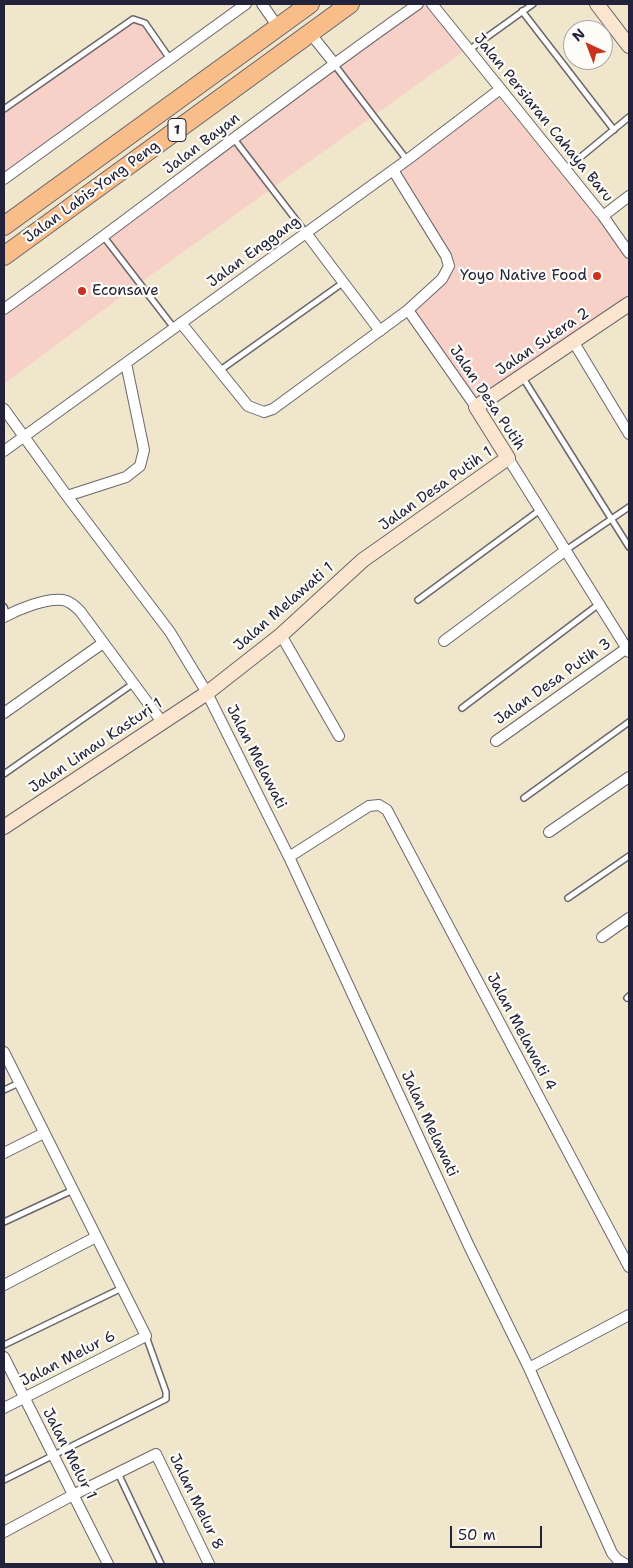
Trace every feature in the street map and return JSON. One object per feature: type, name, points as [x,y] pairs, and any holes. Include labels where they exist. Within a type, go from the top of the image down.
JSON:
[{"type":"highway","name":"Jalan Labis-Yong Peng","points":[[4,225],[310,4]]},
{"type":"highway","name":"Jalan Labis-Yong Peng","points":[[4,256],[350,4]]},
{"type":"highway","points":[[142,125],[155,134],[159,143]]},
{"type":"street","points":[[4,179],[246,4]]},
{"type":"street","points":[[262,4],[278,27]]},
{"type":"street","name":"Jalan Bayan","points":[[4,309],[104,237],[334,63],[418,4]]},
{"type":"street","name":"Jalan Persiaran Cahaya Baru","points":[[432,4],[499,90],[602,216],[629,253]]},
{"type":"street","points":[[597,4],[629,46]]},
{"type":"street","points":[[310,33],[334,63]]},
{"type":"street","name":"Jalan Enggang","points":[[4,452],[407,160],[499,90]]},
{"type":"street","points":[[178,326],[248,406],[264,412],[273,409],[408,310],[442,279],[449,266],[446,256],[393,170]]},
{"type":"street","points":[[602,216],[629,196]]},
{"type":"street","points":[[306,233],[380,331]]},
{"type":"street","name":"Jalan Sutera 2","points":[[476,407],[629,304]]},
{"type":"street","name":"Jalan Desa Putih","points":[[408,310],[476,407],[628,650]]},
{"type":"street","points":[[573,341],[629,434]]},
{"type":"street","points":[[67,496],[126,477],[140,466],[144,450],[126,363]]},
{"type":"street","name":"Jalan Melawati","points":[[4,408],[67,496],[170,632],[207,693],[289,857],[468,1246],[529,1368],[612,1552],[618,1560],[626,1564]]},
{"type":"street","name":"Jalan Desa Putih 1","points":[[383,547],[508,458]]},
{"type":"street","name":"Jalan Melawati 1","points":[[207,693],[281,634],[341,578],[383,547]]},
{"type":"street","points":[[444,641],[566,550]]},
{"type":"street","points":[[5,613],[63,600],[71,603],[80,611],[162,722]]},
{"type":"street","points":[[281,634],[339,736]]},
{"type":"street","points":[[4,713],[102,643]]},
{"type":"street","name":"Jalan Desa Putih 3","points":[[496,741],[628,650]]},
{"type":"street","name":"Jalan Limau Kasturi 1","points":[[5,823],[207,693]]},
{"type":"street","points":[[549,832],[629,777]]},
{"type":"street","name":"Jalan Melawati 4","points":[[289,857],[369,806],[379,805],[387,810],[629,1267]]},
{"type":"street","points":[[602,937],[629,918]]},
{"type":"street","points":[[4,1052],[146,1336]]},
{"type":"street","points":[[4,1153],[44,1133]]},
{"type":"street","points":[[4,1285],[96,1237]]},
{"type":"street","points":[[529,1368],[629,1315]]},
{"type":"street","name":"Jalan Melur 6","points":[[4,1408],[146,1336]]},
{"type":"street","name":"Jalan Melur 1","points":[[4,1357],[108,1564]]},
{"type":"street","name":"Jalan Melur 8","points":[[4,1532],[73,1494],[156,1454],[209,1564]]},
{"type":"lane","points":[[469,50],[533,4]]},
{"type":"lane","points":[[522,11],[614,130]]},
{"type":"lane","points":[[4,109],[133,19],[145,23],[170,59]]},
{"type":"lane","points":[[334,63],[407,160]]},
{"type":"lane","points":[[565,170],[629,117]]},
{"type":"lane","points":[[234,139],[306,233]]},
{"type":"lane","points":[[104,237],[178,326]]},
{"type":"lane","points":[[219,371],[344,282]]},
{"type":"lane","points":[[521,375],[629,547]]},
{"type":"lane","points":[[566,550],[629,507]]},
{"type":"lane","points":[[418,600],[540,510]]},
{"type":"lane","points":[[462,708],[599,604]]},
{"type":"lane","points":[[4,774],[134,683]]},
{"type":"lane","points":[[524,798],[629,722]]},
{"type":"lane","points":[[568,898],[629,856]]},
{"type":"lane","points":[[4,1090],[19,1083]]},
{"type":"lane","points":[[4,1222],[73,1190]]},
{"type":"lane","points":[[4,1345],[122,1288]]},
{"type":"lane","points":[[4,1480],[166,1399],[146,1336]]},
{"type":"lane","points":[[117,1473],[161,1564]]},
{"type":"shaded area","points":[[410,4],[438,4],[471,46],[137,285],[4,384],[4,303],[105,231],[339,53]]},
{"type":"shaded area","points":[[135,16],[144,19],[175,59],[4,184],[4,106]]},
{"type":"shaded area","points":[[492,89],[599,220],[629,262],[629,296],[475,399],[414,310],[447,281],[453,271],[453,262],[447,248],[393,163]]},
{"type":"place","name":"Yoyo Native Food","points":[[597,276]]},
{"type":"place","name":"Econsave","points":[[82,291]]}]
